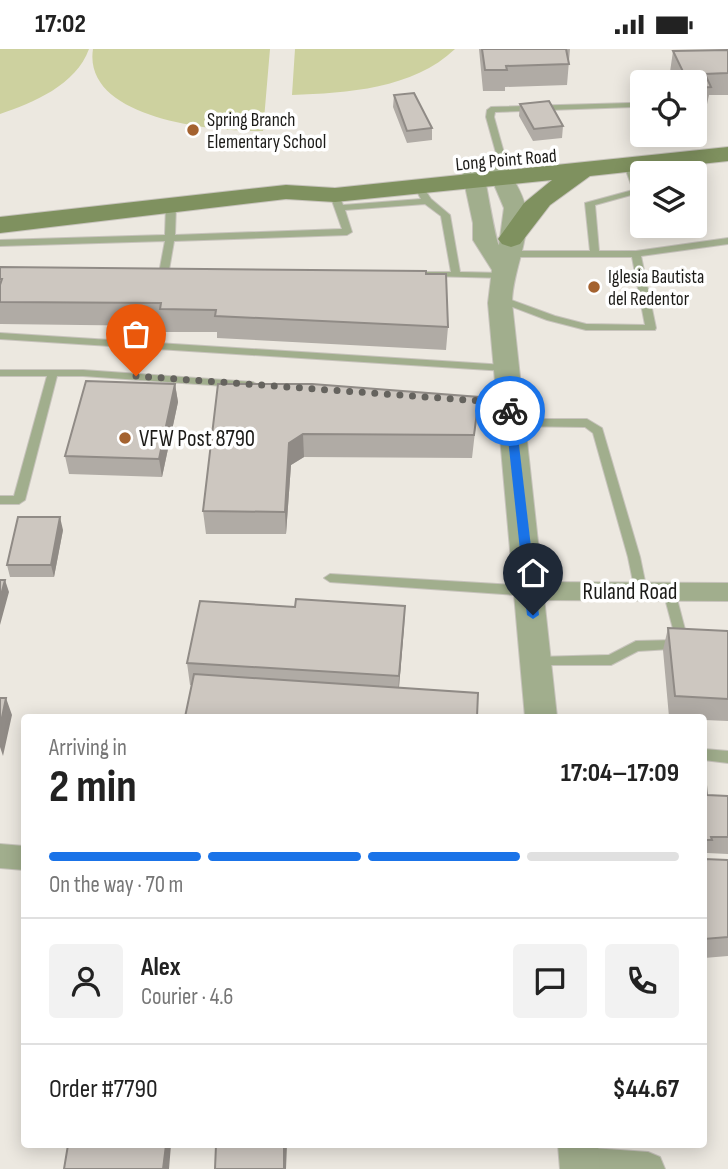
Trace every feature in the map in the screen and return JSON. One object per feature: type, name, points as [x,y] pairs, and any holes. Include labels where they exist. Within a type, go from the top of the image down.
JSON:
[{"type":"main road","name":"Long Point Road","points":[[286,192],[338,201],[422,194],[488,169],[728,134]]},
{"type":"main road","name":"Long Point Road","points":[[0,225],[286,192],[322,179],[488,169],[583,169],[728,154]]},
{"type":"main road","points":[[505,267],[524,217],[550,190],[583,169]]},
{"type":"street","points":[[488,169],[484,240],[505,267]]},
{"type":"street","points":[[488,169],[511,195],[516,214],[505,267],[505,367],[531,591],[541,714]]},
{"type":"street","name":"Ruland Road","points":[[531,591],[728,592]]},
{"type":"street","points":[[0,856],[21,858]]},
{"type":"street","points":[[579,1159],[648,1169]]},
{"type":"lane","points":[[488,169],[491,110],[630,105]]},
{"type":"lane","points":[[595,255],[590,203],[638,192],[628,165]]},
{"type":"lane","points":[[422,194],[445,215],[456,274]]},
{"type":"lane","points":[[0,243],[347,232],[338,201]]},
{"type":"lane","points":[[164,273],[170,238],[171,205]]},
{"type":"lane","points":[[416,274],[456,274],[595,255],[636,254],[728,241]]},
{"type":"lane","points":[[505,267],[551,318],[586,327],[651,328],[636,254]]},
{"type":"lane","points":[[150,273],[191,273]]},
{"type":"lane","points":[[0,336],[505,367]]},
{"type":"lane","points":[[0,373],[52,373],[262,385]]},
{"type":"lane","points":[[0,500],[19,500],[52,373]]},
{"type":"lane","points":[[454,399],[510,413],[587,423],[598,431],[641,591]]},
{"type":"lane","points":[[330,577],[531,591]]},
{"type":"lane","points":[[537,662],[611,660],[636,646],[688,645],[669,591]]},
{"type":"lane","points":[[707,755],[728,757]]},
{"type":"green space","points":[[0,49],[89,49],[74,73],[52,91],[0,114]]},
{"type":"green space","points":[[93,49],[270,49],[263,131],[216,129],[187,124],[157,117],[130,106],[109,92],[95,73]]},
{"type":"green space","points":[[295,49],[455,49],[420,73],[399,81],[335,93],[292,95]]},
{"type":"building","points":[[482,49],[566,49],[569,64],[506,66],[507,70],[485,70]]},
{"type":"building","points":[[728,50],[728,73],[707,74],[707,70],[682,70],[673,51]]},
{"type":"building","points":[[414,93],[432,128],[407,131],[394,95]]},
{"type":"building","points":[[549,101],[563,126],[534,129],[520,104]]},
{"type":"building","points":[[0,267],[426,271],[426,274],[446,274],[448,327],[215,316],[216,310],[160,309],[161,303],[0,302]]},
{"type":"building","name":"VFW Post 8790","points":[[86,381],[175,384],[159,459],[65,456]]},
{"type":"building","points":[[218,384],[312,384],[479,397],[474,435],[303,434],[289,443],[285,512],[203,511]]},
{"type":"building","points":[[18,517],[60,517],[51,565],[7,565]]},
{"type":"building","points":[[0,580],[5,580],[0,599]]},
{"type":"building","points":[[296,599],[405,606],[399,676],[187,663],[200,601],[295,607]]},
{"type":"building","points":[[668,628],[728,631],[728,699],[675,696]]},
{"type":"building","points":[[194,674],[478,693],[477,714],[186,714]]},
{"type":"building","points":[[0,698],[6,698],[0,727]]},
{"type":"building","points":[[707,795],[728,796],[728,837],[711,837],[712,840],[707,840]]},
{"type":"building","points":[[707,859],[728,860],[728,937],[707,939]]},
{"type":"building","points":[[68,1148],[166,1148],[163,1169],[64,1169]]},
{"type":"building","points":[[216,1148],[284,1148],[284,1169],[215,1169]]},
{"type":"way so far","points":[[136,376],[509,403],[510,411]]},
{"type":"place","name":"Spring Branch Elementary School","points":[[193,130]]},
{"type":"place","name":"Iglesia Bautista del Redentor","points":[[594,287]]},
{"type":"place","name":"VFW Post 8790","points":[[125,438]]},
{"type":"route","points":[[510,411],[533,615]]}]
